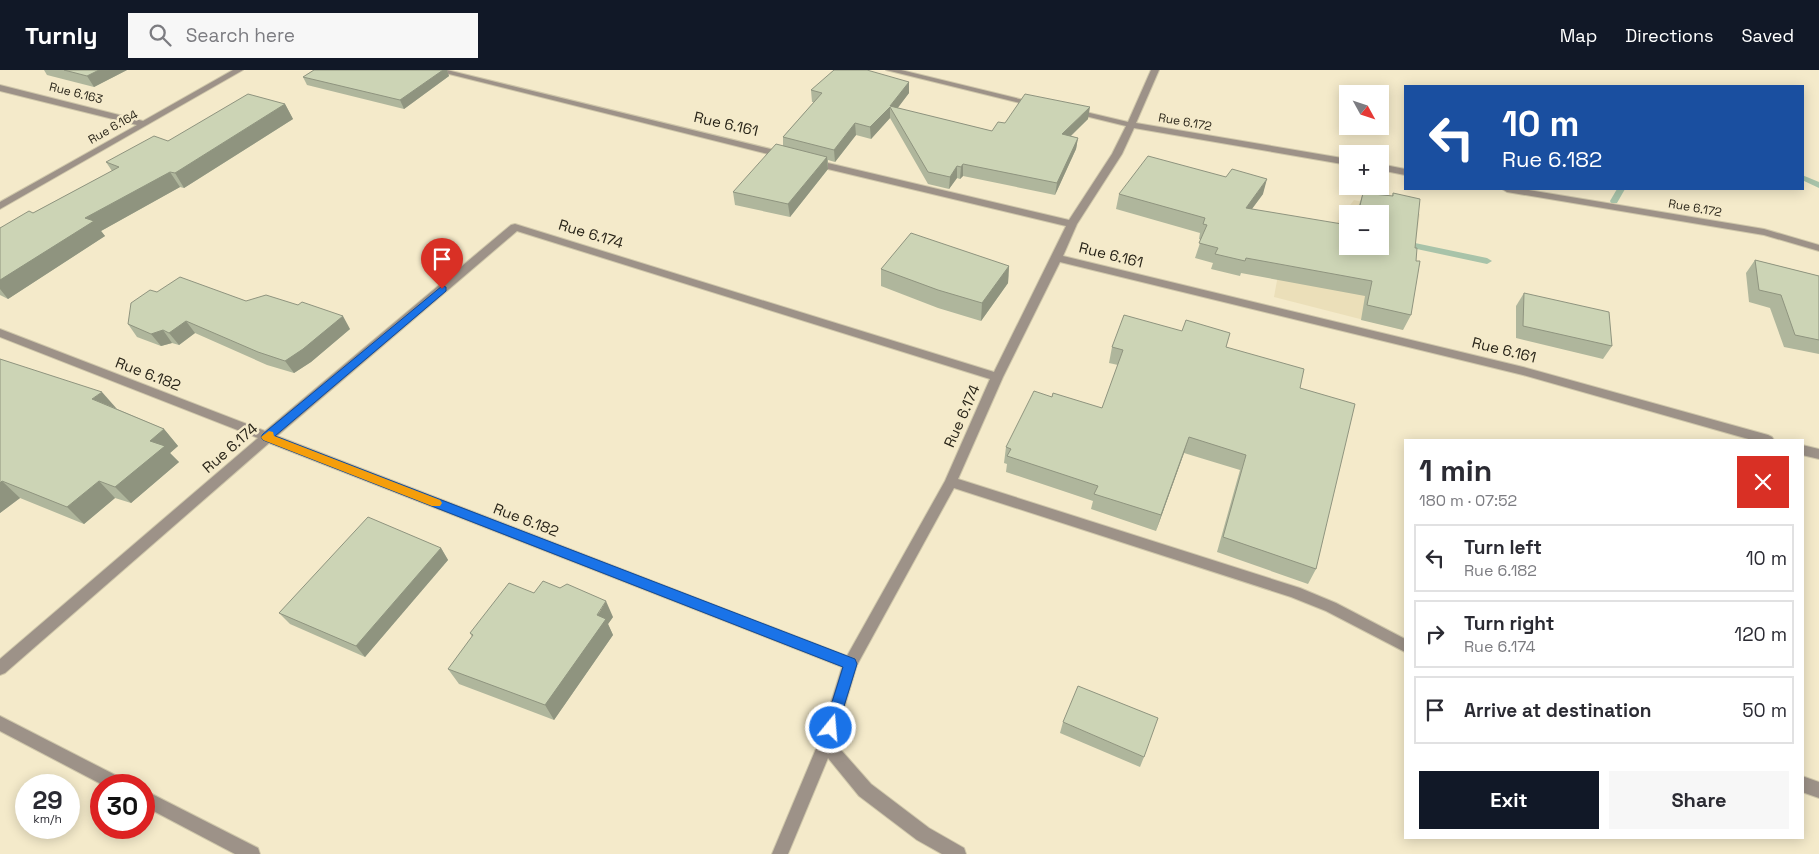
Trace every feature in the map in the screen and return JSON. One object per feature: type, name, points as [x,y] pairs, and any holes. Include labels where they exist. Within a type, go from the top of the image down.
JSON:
[{"type":"street","name":"Rue 6.164","points":[[0,206],[239,70]]},
{"type":"street","name":"Rue 6.161","points":[[437,70],[1072,224],[1056,258],[1523,370],[1764,439]]},
{"type":"street","points":[[890,70],[1044,106]]},
{"type":"street","points":[[1072,224],[1117,154],[1155,70]]},
{"type":"street","name":"Rue 6.163","points":[[0,88],[145,124]]},
{"type":"street","name":"Rue 6.172","points":[[1063,110],[1131,126],[1339,161]]},
{"type":"street","points":[[1389,169],[1404,172]]},
{"type":"street","name":"Rue 6.172","points":[[1513,190],[1764,232],[1818,248]]},
{"type":"street","name":"Rue 6.174","points":[[0,668],[267,437],[515,227],[997,377],[951,482],[850,664]]},
{"type":"street","points":[[997,377],[1056,258]]},
{"type":"street","name":"Rue 6.182","points":[[0,333],[850,664]]},
{"type":"street","points":[[1804,450],[1819,454]]},
{"type":"street","points":[[951,482],[1295,592],[1331,607],[1404,645]]},
{"type":"street","points":[[780,854],[826,744],[850,664]]},
{"type":"street","points":[[0,723],[98,774]]},
{"type":"street","points":[[826,744],[865,790],[923,834],[958,854]]},
{"type":"street","points":[[1804,785],[1819,790]]},
{"type":"street","points":[[155,804],[252,854]]},
{"type":"shaded area","points":[[1354,200],[1378,205],[1350,205]]},
{"type":"shaded area","points":[[1389,207],[1420,214],[1403,330],[1274,297],[1288,220],[1334,226],[1339,220],[1339,255],[1389,255]]},
{"type":"building","points":[[64,70],[99,70],[87,76]]},
{"type":"building","points":[[314,70],[443,70],[400,100],[303,77]]},
{"type":"building","points":[[834,70],[867,70],[909,82],[890,106],[992,131],[998,122],[1005,123],[1025,94],[1090,107],[1062,134],[1078,138],[1057,183],[963,164],[961,167],[957,166],[950,177],[928,172],[890,107],[870,127],[855,123],[834,150],[783,137],[822,93],[811,90]]},
{"type":"building","points":[[248,94],[285,104],[175,173],[170,172],[85,218],[94,221],[0,280],[0,228],[29,211],[33,213],[119,167],[106,162],[154,136],[168,141]]},
{"type":"building","points":[[776,144],[827,157],[788,204],[733,192]]},
{"type":"building","points":[[1148,156],[1226,177],[1232,169],[1267,179],[1246,208],[1339,224],[1339,255],[1389,255],[1389,205],[1360,205],[1363,195],[1393,196],[1393,193],[1420,199],[1415,248],[1417,248],[1416,261],[1420,261],[1411,315],[1367,305],[1372,281],[1246,258],[1245,261],[1215,254],[1218,248],[1199,243],[1207,225],[1203,224],[1205,218],[1119,194]]},
{"type":"building","points":[[911,233],[1009,266],[982,303],[938,290],[881,269]]},
{"type":"building","points":[[1755,260],[1819,276],[1819,340],[1795,335],[1781,295],[1759,290]]},
{"type":"building","points":[[180,277],[246,301],[266,295],[298,305],[302,302],[343,316],[303,349],[285,361],[258,352],[186,321],[169,333],[163,330],[151,334],[128,324],[131,303],[150,290],[157,292]]},
{"type":"building","points":[[1524,293],[1609,312],[1612,346],[1523,326]]},
{"type":"building","points":[[1124,315],[1182,331],[1186,320],[1230,333],[1226,347],[1304,369],[1300,388],[1355,404],[1316,569],[1223,537],[1246,455],[1189,437],[1161,515],[1094,494],[1098,486],[1007,456],[1011,449],[1006,447],[1034,391],[1052,397],[1053,393],[1102,408],[1123,350],[1112,347]]},
{"type":"building","points":[[0,359],[102,392],[92,399],[164,429],[150,441],[165,446],[115,487],[99,481],[67,507],[2,481],[0,483]]},
{"type":"building","points":[[368,517],[441,548],[356,646],[279,613]]},
{"type":"building","points":[[543,581],[560,588],[567,584],[606,601],[597,615],[606,619],[545,705],[448,669],[473,635],[470,633],[509,583],[534,593]]},
{"type":"building","points":[[1078,686],[1158,718],[1144,757],[1063,722]]},
{"type":"waterway","points":[[1804,178],[1819,185]]},
{"type":"waterway","points":[[1614,201],[1620,190]]},
{"type":"waterway","points":[[1415,246],[1487,261]]},
{"type":"slow traffic","points":[[269,435],[267,437],[436,503]]},
{"type":"route","points":[[442,289],[267,437],[850,664],[831,728]]}]
